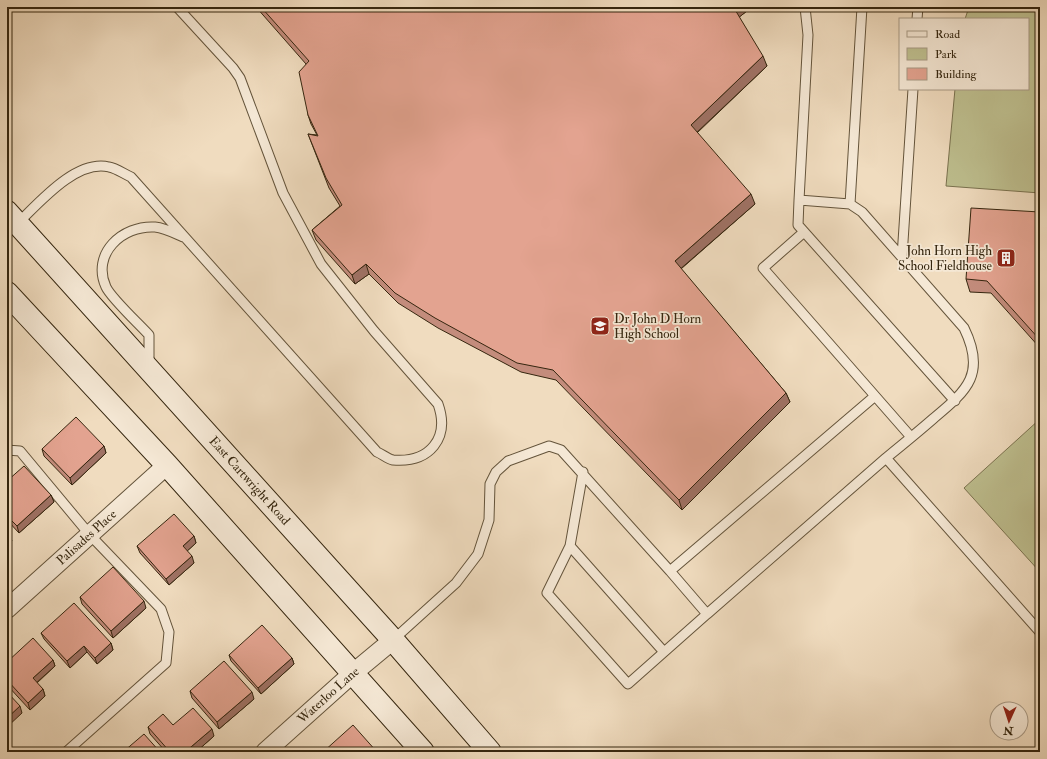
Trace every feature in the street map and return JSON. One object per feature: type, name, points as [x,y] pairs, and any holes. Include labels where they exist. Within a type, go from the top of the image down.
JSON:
[{"type":"main road","name":"East Cartwright Road","points":[[10,223],[149,370],[393,640],[490,752]]},
{"type":"main road","points":[[7,293],[167,465],[423,752]]},
{"type":"street","name":"Palisades Place","points":[[7,610],[167,465]]},
{"type":"street","name":"Waterloo Lane","points":[[274,749],[352,674],[393,640]]},
{"type":"lane","points":[[10,223],[65,180],[86,168],[109,166],[131,178],[189,240],[377,452],[392,460],[414,459],[432,449],[442,432],[442,417],[438,404],[374,331],[321,264],[283,193],[240,78],[233,68],[177,7]]},
{"type":"lane","points":[[805,7],[808,36],[798,225],[955,401]]},
{"type":"lane","points":[[850,204],[862,7]]},
{"type":"lane","points":[[917,18],[918,7]]},
{"type":"lane","points":[[902,257],[913,90]]},
{"type":"lane","points":[[583,472],[570,546],[547,593],[628,684],[886,458],[963,393],[971,378],[974,360],[972,343],[964,328],[862,212],[850,204],[799,200]]},
{"type":"lane","points":[[149,370],[149,335],[106,288],[102,275],[102,264],[107,250],[115,240],[127,232],[142,227],[156,227],[170,230],[189,240]]},
{"type":"lane","points":[[804,232],[763,268],[911,437]]},
{"type":"lane","points":[[670,571],[875,396]]},
{"type":"lane","points":[[393,640],[456,583],[478,554],[489,520],[490,484],[496,472],[508,461],[549,446],[562,450],[583,472],[707,614]]},
{"type":"lane","points":[[7,450],[20,451],[90,535],[161,610],[169,632],[166,663],[66,752]]},
{"type":"lane","points":[[886,458],[1040,632]]},
{"type":"lane","points":[[570,546],[664,652]]},
{"type":"green space","points":[[969,7],[1040,7],[1040,193],[946,186],[955,90],[1029,90],[1029,18],[965,18]]},
{"type":"green space","points":[[1040,419],[1040,572],[964,488]]},
{"type":"building","points":[[261,7],[735,7],[734,8],[763,56],[691,125],[751,194],[675,261],[786,393],[679,500],[553,370],[517,363],[435,318],[395,293],[366,264],[352,275],[312,230],[342,205],[326,178],[308,134],[318,136],[308,115],[299,72],[309,61]]},
{"type":"building","name":"John Horn High School Fieldhouse","points":[[971,208],[1040,212],[1040,340],[987,281],[966,279]]},
{"type":"building","points":[[76,417],[104,446],[70,478],[42,449]]},
{"type":"building","points":[[24,466],[51,495],[17,526],[7,516],[7,481]]},
{"type":"building","points":[[174,514],[194,536],[183,546],[192,556],[166,579],[137,546]]},
{"type":"building","points":[[113,567],[144,601],[111,631],[80,597]]},
{"type":"building","points":[[74,603],[111,643],[95,658],[84,646],[67,661],[41,633]]},
{"type":"building","points":[[262,625],[292,658],[258,688],[229,655]]},
{"type":"building","points":[[33,638],[53,660],[33,678],[43,689],[28,703],[7,680],[7,662]]},
{"type":"building","points":[[224,661],[252,692],[217,722],[190,691]]},
{"type":"building","points":[[7,692],[20,706],[7,718]]},
{"type":"building","points":[[193,708],[212,729],[185,752],[170,752],[148,727],[163,714],[173,725]]},
{"type":"building","points":[[353,725],[377,752],[323,752]]},
{"type":"building","points":[[144,734],[160,752],[123,752]]},
{"type":"place","name":"John Horn High School Fieldhouse","points":[[1006,258]]},
{"type":"place","name":"Dr John D Horn High School","points":[[600,326]]}]
